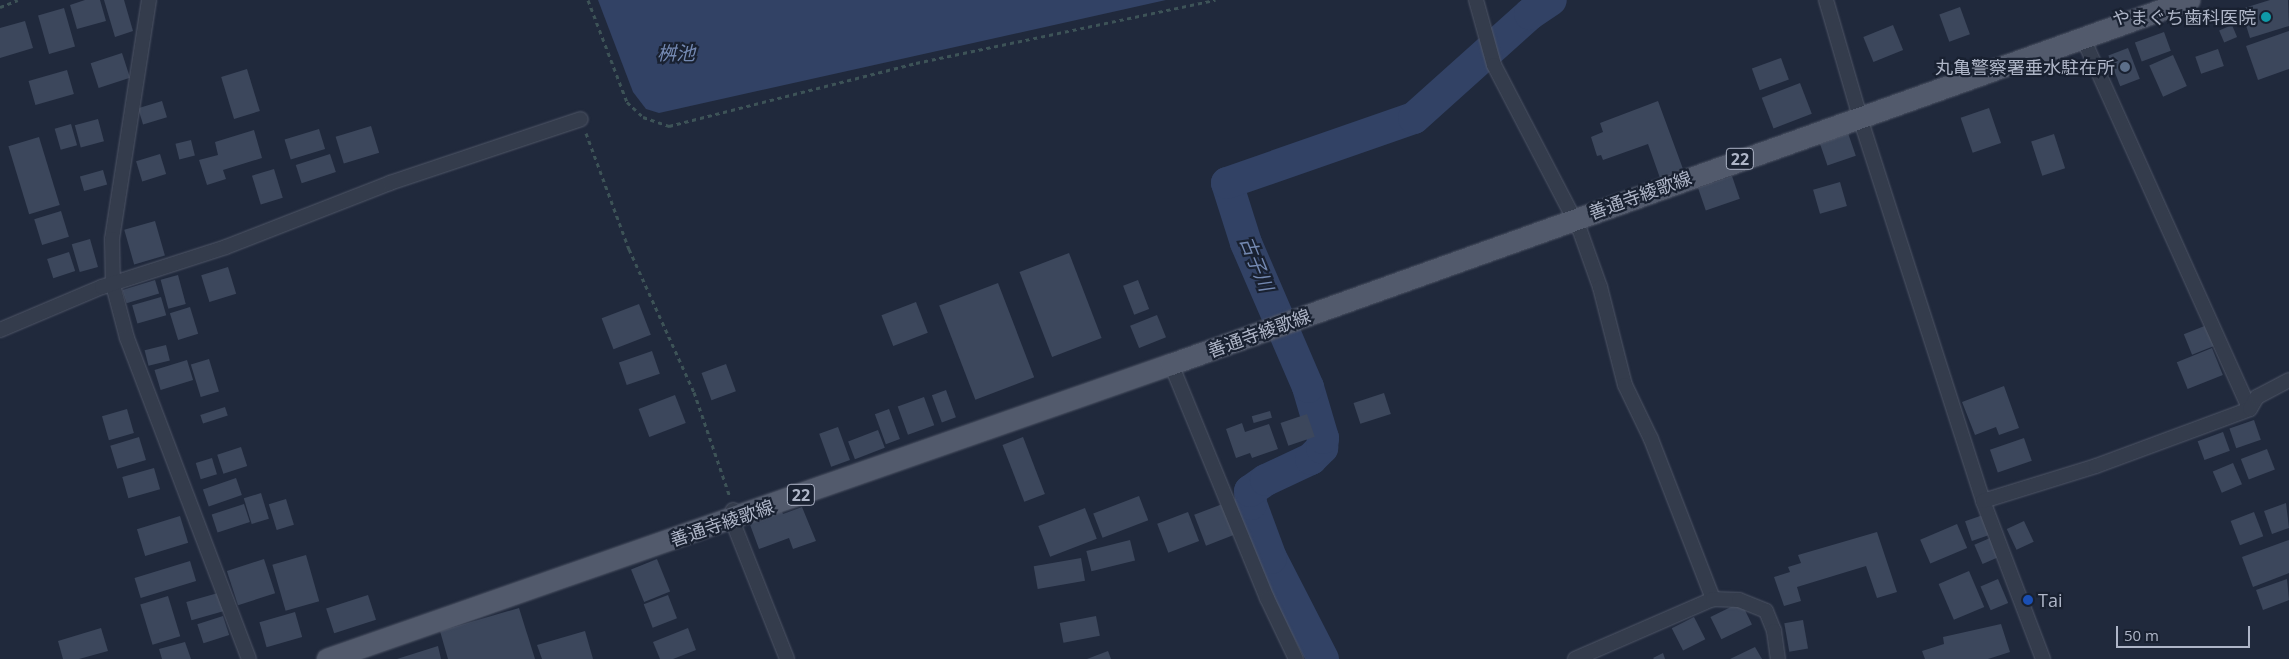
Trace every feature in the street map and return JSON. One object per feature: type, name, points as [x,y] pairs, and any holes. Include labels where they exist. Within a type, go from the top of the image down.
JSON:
[{"type":"main road","name":"善通寺綾歌線","points":[[327,659],[732,513],[1171,364],[2082,36],[2190,0]]},
{"type":"street","points":[[148,0],[112,239],[113,285],[127,338],[249,659]]},
{"type":"street","points":[[1476,0],[1494,65],[1574,218],[1600,287],[1626,385],[1651,439],[1713,600]]},
{"type":"street","points":[[1826,0],[1983,501],[2043,659]]},
{"type":"street","points":[[2082,36],[2250,409]]},
{"type":"street","points":[[0,330],[64,301],[226,247],[390,183],[581,118]]},
{"type":"street","points":[[1171,364],[1267,598],[1296,659]]},
{"type":"street","points":[[1983,501],[2096,466],[2250,409],[2257,398],[2289,380]]},
{"type":"street","points":[[732,513],[787,659]]},
{"type":"street","points":[[1575,659],[1713,600],[1739,600],[1766,611],[1774,631],[1778,659]]},
{"type":"path","points":[[0,7],[18,0]]},
{"type":"path","points":[[588,0],[627,102],[644,117],[669,126],[916,63],[1215,0]]},
{"type":"path","points":[[581,118],[629,249],[694,392],[732,513]]},
{"type":"water","name":"桝池","points":[[598,0],[1166,0],[659,113],[646,109],[633,92]]},
{"type":"building","points":[[85,0],[100,0],[106,21],[77,29],[70,5]]},
{"type":"building","points":[[104,0],[124,0],[133,31],[115,37]]},
{"type":"building","name":"やまぐち歯科医院","points":[[2270,0],[2288,0],[2289,26],[2250,38],[2241,9]]},
{"type":"building","points":[[1960,7],[1970,34],[1949,42],[1939,15]]},
{"type":"building","points":[[64,8],[75,46],[49,54],[38,15]]},
{"type":"building","points":[[25,21],[33,48],[0,58],[0,28]]},
{"type":"building","points":[[1893,25],[1903,50],[1873,62],[1863,37]]},
{"type":"building","points":[[2232,25],[2237,37],[2224,42],[2219,30]]},
{"type":"building","points":[[2289,31],[2289,69],[2258,80],[2246,46]]},
{"type":"building","points":[[2164,32],[2171,51],[2142,61],[2135,43]]},
{"type":"building","name":"丸亀警察署垂水駐在所","points":[[2128,48],[2140,79],[2120,86],[2108,56]]},
{"type":"building","points":[[2218,49],[2224,66],[2201,74],[2195,57]]},
{"type":"building","points":[[122,53],[130,78],[99,88],[91,63]]},
{"type":"building","points":[[2173,55],[2187,86],[2163,97],[2149,66]]},
{"type":"building","points":[[1781,58],[1789,80],[1760,90],[1752,69]]},
{"type":"building","points":[[247,69],[260,111],[234,119],[221,77]]},
{"type":"building","points":[[67,70],[74,94],[35,105],[29,81]]},
{"type":"building","points":[[1800,83],[1812,114],[1774,129],[1762,98]]},
{"type":"building","points":[[162,101],[167,117],[143,125],[138,108]]},
{"type":"building","points":[[1658,101],[1683,169],[1660,178],[1648,144],[1603,160],[1601,155],[1597,156],[1591,137],[1603,132],[1600,123]]},
{"type":"building","points":[[1989,108],[2001,143],[1973,153],[1961,118]]},
{"type":"building","points":[[98,119],[104,141],[81,147],[75,125]]},
{"type":"building","points":[[71,124],[77,145],[61,150],[55,129]]},
{"type":"building","points":[[371,126],[379,153],[344,164],[336,137]]},
{"type":"building","points":[[319,129],[325,149],[291,160],[285,140]]},
{"type":"building","points":[[254,130],[262,158],[223,170],[226,179],[207,185],[199,160],[218,155],[215,142]]},
{"type":"building","points":[[1848,133],[1856,156],[1827,165],[1820,143]]},
{"type":"building","points":[[2054,134],[2065,168],[2042,176],[2031,141]]},
{"type":"building","points":[[39,137],[60,205],[29,214],[8,146]]},
{"type":"building","points":[[191,140],[195,156],[179,159],[175,144]]},
{"type":"building","points":[[160,154],[166,174],[142,181],[136,161]]},
{"type":"building","points":[[330,154],[336,172],[302,183],[296,165]]},
{"type":"building","points":[[274,169],[283,198],[261,204],[252,176]]},
{"type":"building","points":[[103,170],[107,184],[84,191],[80,177]]},
{"type":"building","points":[[1732,176],[1740,199],[1706,210],[1698,188]]},
{"type":"building","points":[[1840,182],[1847,206],[1820,214],[1813,190]]},
{"type":"building","points":[[61,211],[69,237],[42,245],[34,219]]},
{"type":"building","points":[[155,221],[165,256],[134,264],[124,230]]},
{"type":"building","points":[[90,239],[98,267],[80,272],[72,244]]},
{"type":"building","points":[[69,252],[75,271],[53,278],[47,259]]},
{"type":"building","points":[[1069,253],[1102,338],[1052,357],[1020,272]]},
{"type":"building","points":[[228,267],[236,294],[209,302],[201,275]]},
{"type":"building","points":[[178,275],[186,304],[168,309],[161,280]]},
{"type":"building","points":[[155,280],[159,293],[127,303],[122,290]]},
{"type":"building","points":[[1138,280],[1149,309],[1134,315],[1123,286]]},
{"type":"building","points":[[998,283],[1034,377],[975,400],[939,306]]},
{"type":"building","points":[[161,297],[166,315],[137,324],[132,305]]},
{"type":"building","points":[[916,302],[928,333],[893,346],[881,315]]},
{"type":"building","points":[[639,304],[651,335],[613,349],[602,318]]},
{"type":"building","points":[[190,307],[198,334],[178,340],[170,313]]},
{"type":"building","points":[[1157,315],[1166,337],[1139,348],[1130,326]]},
{"type":"building","points":[[2207,325],[2215,345],[2192,355],[2184,334]]},
{"type":"building","points":[[166,345],[170,361],[149,366],[145,350]]},
{"type":"building","points":[[2212,348],[2223,375],[2188,389],[2177,362]]},
{"type":"building","points":[[652,351],[660,374],[627,385],[619,362]]},
{"type":"building","points":[[209,359],[219,392],[201,397],[191,365]]},
{"type":"building","points":[[187,360],[193,380],[161,390],[154,370]]},
{"type":"building","points":[[726,364],[736,391],[711,400],[702,373]]},
{"type":"building","points":[[2004,386],[2019,428],[1999,435],[1996,427],[1975,435],[1962,402]]},
{"type":"building","points":[[946,390],[956,417],[942,422],[932,395]]},
{"type":"building","points":[[1384,393],[1391,414],[1360,424],[1354,403]]},
{"type":"building","points":[[675,395],[686,423],[649,437],[639,409]]},
{"type":"building","points":[[924,397],[934,425],[908,435],[898,407]]},
{"type":"building","points":[[225,407],[228,416],[203,424],[200,415]]},
{"type":"building","points":[[127,409],[134,433],[109,440],[102,416]]},
{"type":"building","points":[[889,409],[900,439],[886,444],[875,414]]},
{"type":"building","points":[[1270,411],[1272,418],[1254,423],[1252,416]]},
{"type":"building","points":[[1307,414],[1315,437],[1288,446],[1281,423]]},
{"type":"building","points":[[2254,420],[2261,440],[2236,448],[2229,428]]},
{"type":"building","points":[[1242,423],[1245,432],[1269,424],[1278,449],[1252,458],[1250,453],[1236,458],[1226,429]]},
{"type":"building","points":[[838,427],[850,460],[831,467],[819,434]]},
{"type":"building","points":[[878,430],[885,448],[855,459],[848,441]]},
{"type":"building","points":[[2223,432],[2230,451],[2204,460],[2198,441]]},
{"type":"building","points":[[139,437],[146,460],[117,469],[110,446]]},
{"type":"building","points":[[1023,437],[1045,494],[1024,502],[1002,445]]},
{"type":"building","points":[[2024,438],[2032,461],[1998,472],[1990,450]]},
{"type":"building","points":[[241,447],[247,466],[223,474],[217,455]]},
{"type":"building","points":[[2267,449],[2275,470],[2249,480],[2241,459]]},
{"type":"building","points":[[212,458],[217,474],[201,479],[196,463]]},
{"type":"building","points":[[2233,463],[2242,484],[2222,493],[2213,472]]},
{"type":"building","points":[[154,468],[160,489],[128,498],[122,477]]},
{"type":"building","points":[[236,478],[242,495],[209,506],[203,489]]},
{"type":"building","points":[[261,493],[269,519],[252,524],[244,498]]},
{"type":"building","points":[[1139,496],[1148,520],[1103,538],[1093,514]]},
{"type":"building","points":[[286,499],[294,525],[277,530],[269,504]]},
{"type":"building","points":[[1225,503],[1237,534],[1206,546],[1194,515]]},
{"type":"building","points":[[2286,503],[2289,528],[2272,534],[2264,511]]},
{"type":"building","points":[[244,504],[250,522],[218,533],[212,515]]},
{"type":"building","points":[[802,507],[816,541],[793,549],[789,538],[759,549],[749,522],[781,509],[783,514]]},
{"type":"building","points":[[1085,508],[1097,539],[1050,557],[1038,526]]},
{"type":"building","points":[[1188,512],[1199,541],[1168,553],[1157,524]]},
{"type":"building","points":[[2254,512],[2263,536],[2240,545],[2231,521]]},
{"type":"building","points":[[1983,515],[1990,535],[1972,541],[1965,521]]},
{"type":"building","points":[[180,516],[188,543],[145,556],[137,529]]},
{"type":"building","points":[[2024,521],[2034,542],[2017,550],[2007,529]]},
{"type":"building","points":[[1957,524],[1967,548],[1930,564],[1920,540]]},
{"type":"building","points":[[1877,532],[1897,592],[1877,598],[1866,566],[1797,587],[1801,601],[1784,606],[1774,577],[1790,572],[1788,567],[1801,563],[1798,555]]},
{"type":"building","points":[[1990,538],[1998,557],[1983,564],[1974,545]]},
{"type":"building","points":[[1130,540],[1135,560],[1091,571],[1086,551]]},
{"type":"building","points":[[2289,540],[2289,573],[2253,587],[2242,557]]},
{"type":"building","points":[[306,555],[319,601],[286,611],[272,565]]},
{"type":"building","points":[[1081,558],[1085,581],[1038,589],[1034,566]]},
{"type":"building","points":[[264,559],[275,593],[238,605],[227,571]]},
{"type":"building","points":[[657,559],[670,591],[644,602],[631,569]]},
{"type":"building","points":[[190,561],[196,581],[141,598],[135,578]]},
{"type":"building","points":[[1969,571],[1984,607],[1954,620],[1939,584]]},
{"type":"building","points":[[1998,579],[2008,603],[1991,610],[1981,586]]},
{"type":"building","points":[[2287,579],[2289,600],[2263,610],[2256,590]]},
{"type":"building","points":[[218,593],[223,611],[192,620],[186,602]]},
{"type":"building","points":[[368,595],[376,620],[334,633],[326,609]]},
{"type":"building","points":[[668,595],[677,618],[653,628],[644,604]]},
{"type":"building","points":[[168,596],[180,636],[153,645],[140,604]]},
{"type":"building","points":[[1741,602],[1752,624],[1721,639],[1710,617]]},
{"type":"building","points":[[519,608],[535,659],[448,659],[440,631]]},
{"type":"building","points":[[295,612],[302,637],[267,647],[259,622]]},
{"type":"building","points":[[223,616],[229,635],[204,643],[197,624]]},
{"type":"building","points":[[1096,616],[1100,636],[1063,643],[1060,623]]},
{"type":"building","points":[[1694,617],[1705,639],[1683,651],[1672,628]]},
{"type":"building","points":[[1803,620],[1808,649],[1789,652],[1784,623]]},
{"type":"building","points":[[2001,624],[2010,652],[1988,659],[1925,659],[1922,651],[1944,644],[1943,637]]},
{"type":"building","points":[[101,628],[108,651],[79,659],[63,659],[58,641]]},
{"type":"building","points":[[688,628],[696,650],[673,659],[660,659],[653,642]]},
{"type":"building","points":[[585,631],[593,659],[542,659],[537,645]]},
{"type":"building","points":[[185,642],[191,659],[162,659],[159,649]]},
{"type":"building","points":[[438,646],[441,659],[397,659]]},
{"type":"building","points":[[1755,647],[1762,659],[1730,659]]},
{"type":"building","points":[[1108,651],[1111,659],[1087,659]]},
{"type":"building","points":[[1663,653],[1665,659],[1653,658]]},
{"type":"waterway","name":"古子川","points":[[1323,659],[1271,558],[1251,504],[1250,491],[1266,480],[1311,459],[1322,448],[1323,438],[1308,387],[1246,243],[1227,183],[1414,118],[1530,14],[1551,0]]},
{"type":"place","name":"やまぐち歯科医院","points":[[2266,17]]},
{"type":"place","name":"丸亀警察署垂水駐在所","points":[[2125,67]]},
{"type":"place","name":"Tai","points":[[2028,600]]}]
